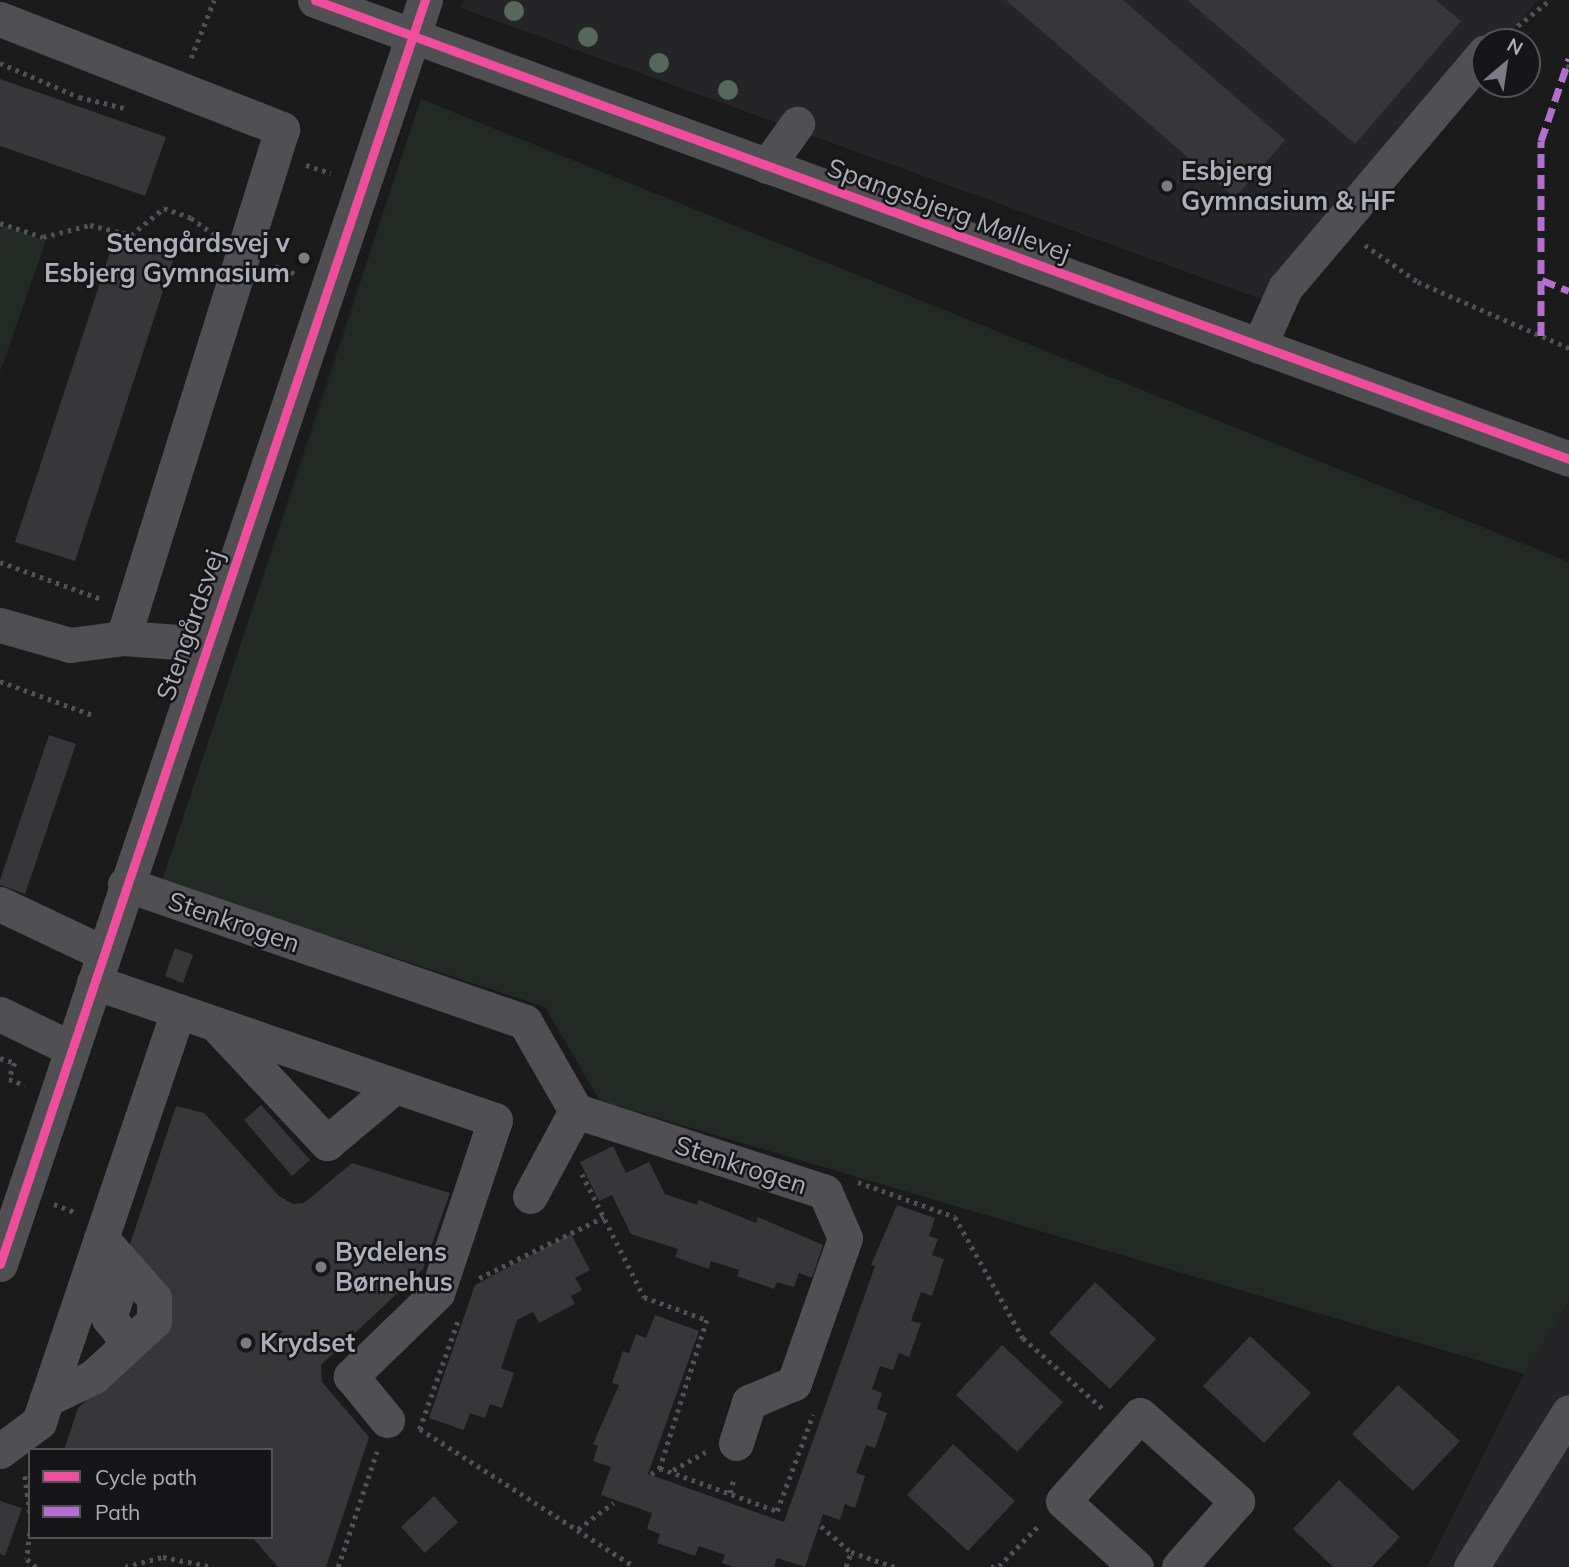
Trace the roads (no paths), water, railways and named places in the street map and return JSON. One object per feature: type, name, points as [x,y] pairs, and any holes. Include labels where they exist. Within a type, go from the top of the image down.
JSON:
[{"type":"street","name":"Spangsbjerg Møllevej","points":[[315,0],[1569,459]]},
{"type":"street","name":"Stengårdsvej","points":[[0,1264],[326,286],[425,0]]},
{"type":"street","points":[[0,19],[282,129],[240,253],[125,623]]},
{"type":"street","points":[[1259,346],[1285,288],[1335,224],[1471,71]]},
{"type":"street","points":[[767,166],[797,124]]},
{"type":"street","points":[[0,625],[70,645],[125,623],[206,644]]},
{"type":"street","name":"Stenkrogen","points":[[125,884],[525,1023],[570,1124],[825,1192],[845,1238],[794,1383],[749,1402],[736,1443]]},
{"type":"street","points":[[0,904],[98,967],[178,1011],[495,1120],[437,1293],[351,1376],[387,1420]]},
{"type":"street","points":[[0,1451],[39,1422],[178,1011]]},
{"type":"street","points":[[0,1014],[72,1049]]},
{"type":"street","points":[[214,1023],[327,1143],[395,1086]]},
{"type":"street","points":[[530,1196],[570,1124]]},
{"type":"street","points":[[47,1399],[93,1377],[128,1342],[109,1318],[126,1266],[101,1238]]},
{"type":"street","points":[[1471,1567],[1569,1412]]},
{"type":"street","points":[[1136,1567],[1063,1501],[1140,1415],[1237,1502],[1179,1567]]},
{"type":"place","name":"Esbjerg Gymnasium & HF","points":[[1167,186]]},
{"type":"place","name":"Stengårdsvej v Esbjerg Gymnasium","points":[[304,258]]},
{"type":"place","name":"Bydelens Børnehus","points":[[321,1267]]},
{"type":"place","name":"Krydset","points":[[246,1343]]}]
